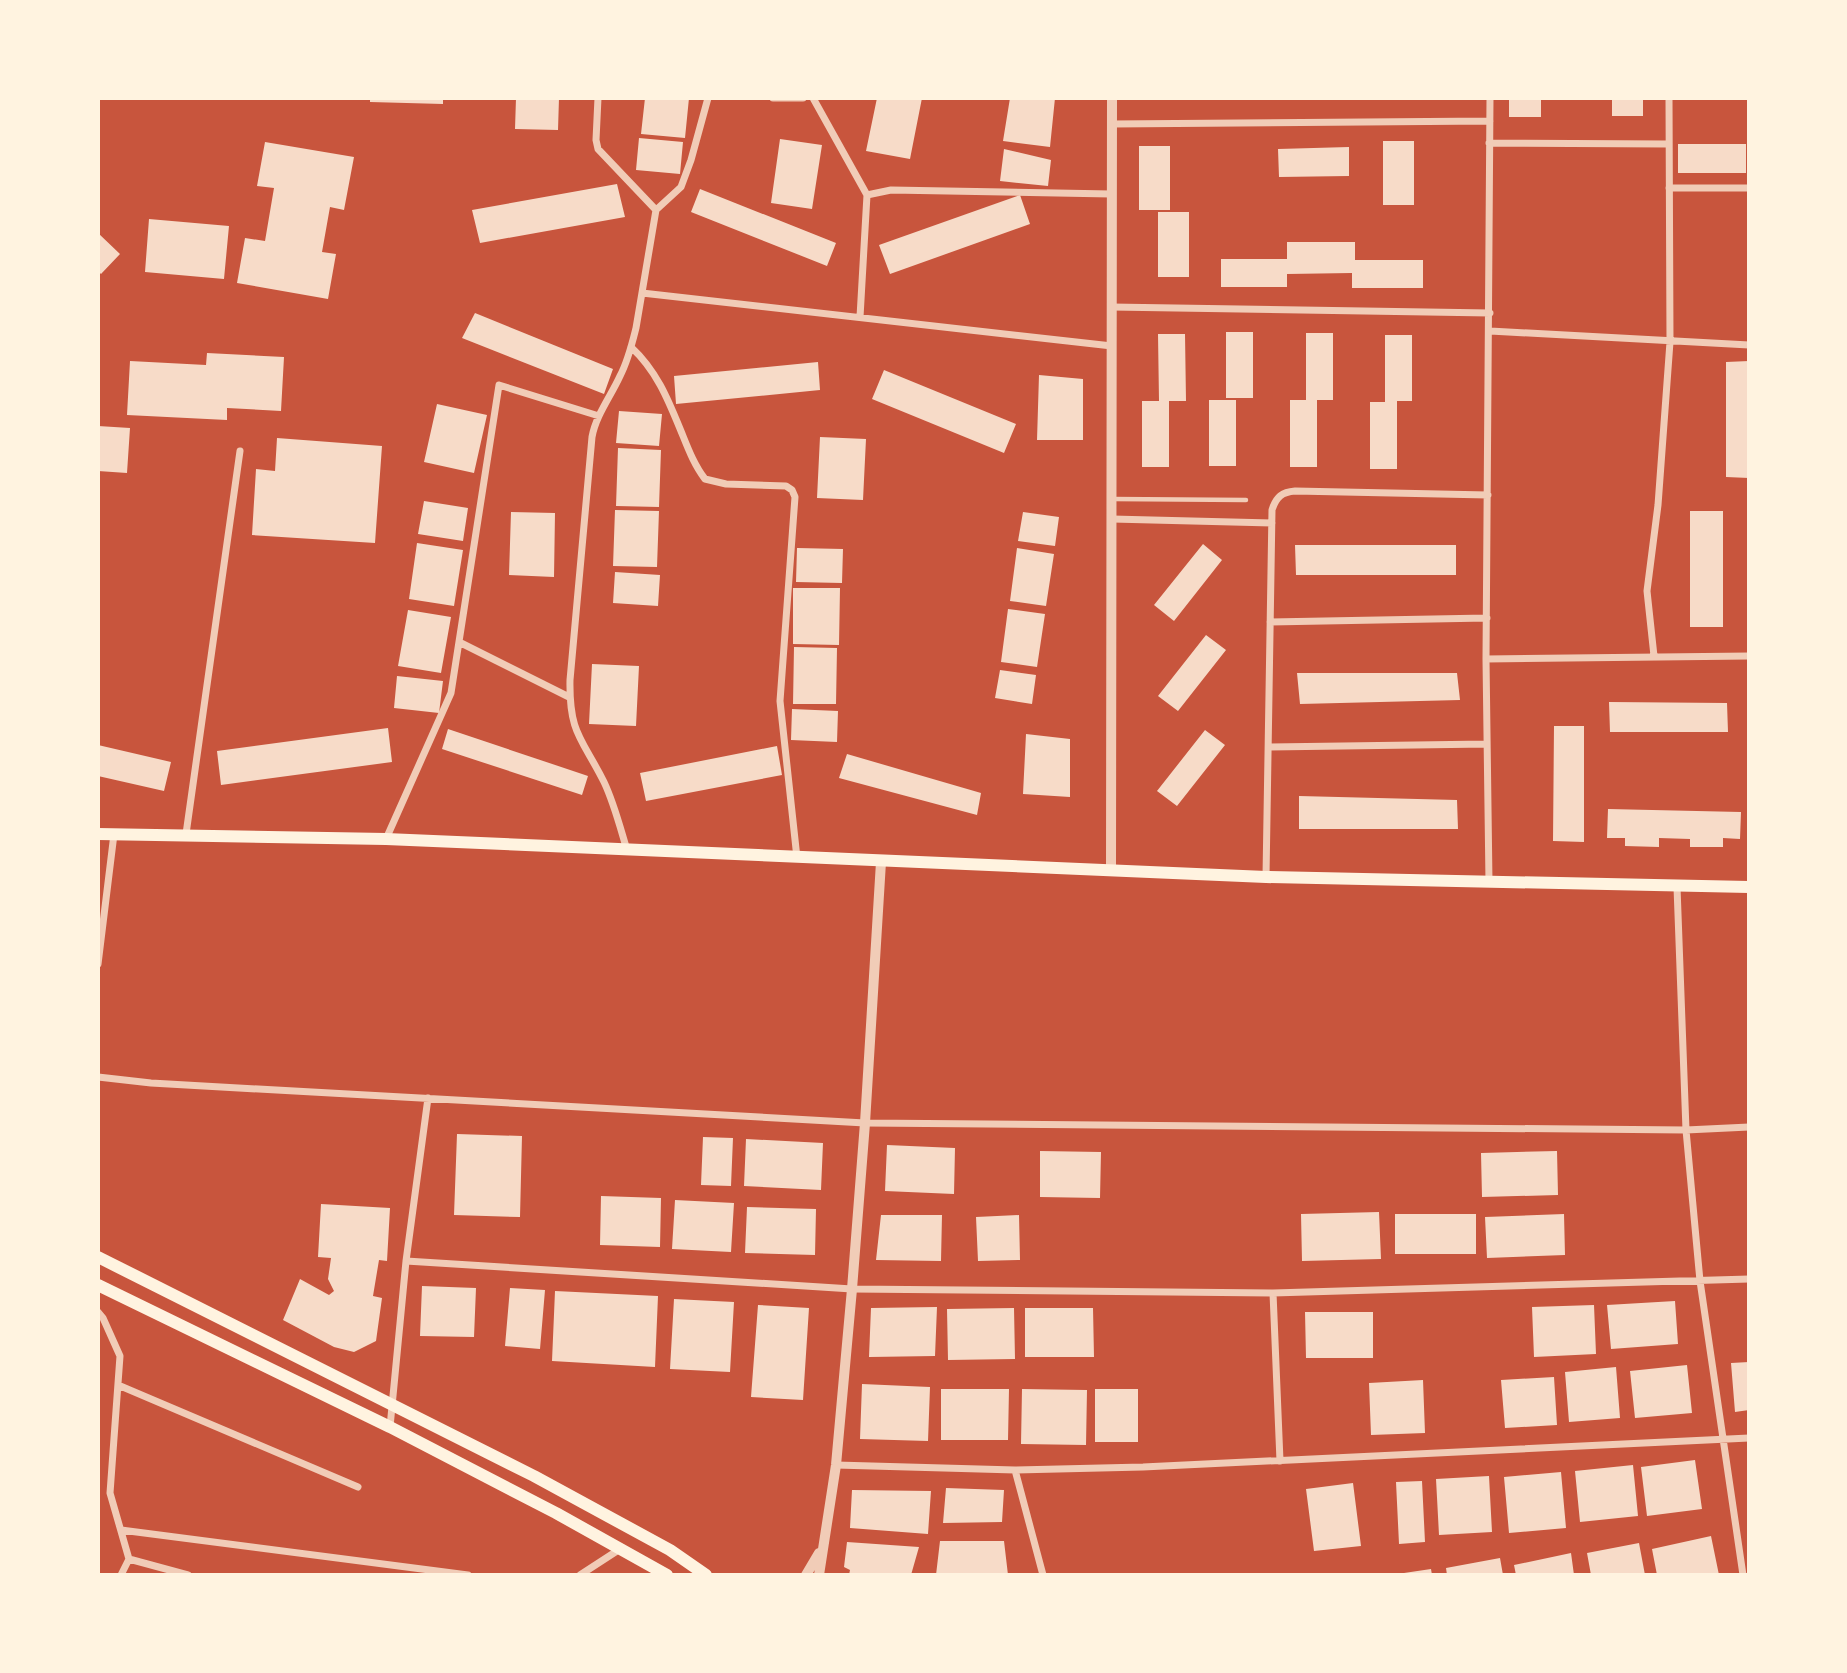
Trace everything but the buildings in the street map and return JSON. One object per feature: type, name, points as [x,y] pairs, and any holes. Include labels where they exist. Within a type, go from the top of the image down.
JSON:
[{"type":"main road","points":[[98,834],[386,839],[1266,877],[1749,887]]},
{"type":"main road","points":[[98,1257],[587,1503],[670,1550],[706,1575]]},
{"type":"main road","points":[[98,1284],[390,1427],[667,1575]]},
{"type":"street","points":[[598,98],[598,149],[656,211]]},
{"type":"street","points":[[626,850],[605,784],[576,732],[570,710],[592,437],[631,347],[656,211],[681,187],[708,98]]},
{"type":"street","points":[[773,98],[803,98]]},
{"type":"street","points":[[813,98],[867,195],[860,317]]},
{"type":"street","points":[[1111,870],[1112,98]]},
{"type":"street","points":[[1489,882],[1486,659],[1490,98]]},
{"type":"street","points":[[1654,656],[1647,591],[1658,505],[1670,342],[1669,98]]},
{"type":"street","points":[[1112,124],[1490,121]]},
{"type":"street","points":[[1489,143],[1668,144]]},
{"type":"street","points":[[1669,188],[1749,188]]},
{"type":"street","points":[[867,195],[891,190],[1111,194]]},
{"type":"street","points":[[642,293],[1112,346]]},
{"type":"street","points":[[1111,307],[1490,313]]},
{"type":"street","points":[[1490,331],[1749,345]]},
{"type":"street","points":[[631,347],[649,365],[661,384],[690,454],[705,479],[726,484],[786,486],[795,497],[780,701],[797,858]]},
{"type":"street","points":[[386,839],[451,693],[461,643],[499,385],[599,416]]},
{"type":"street","points":[[186,834],[240,451]]},
{"type":"street","points":[[1266,877],[1269,622],[1274,503],[1287,492],[1488,495]]},
{"type":"street","points":[[1112,519],[1272,523]]},
{"type":"street","points":[[1269,622],[1487,618]]},
{"type":"street","points":[[461,643],[569,697]]},
{"type":"street","points":[[1486,659],[1749,656]]},
{"type":"street","points":[[1269,747],[1487,744]]},
{"type":"street","points":[[98,964],[114,834]]},
{"type":"street","points":[[818,1575],[836,1465],[852,1289],[881,862]]},
{"type":"street","points":[[1677,887],[1686,1130],[1700,1281],[1743,1575]]},
{"type":"street","points":[[98,1077],[151,1083],[865,1123],[1686,1130],[1749,1127]]},
{"type":"street","points":[[390,1427],[406,1261],[428,1098]]},
{"type":"street","points":[[406,1261],[852,1289],[1273,1293],[1749,1279]]},
{"type":"street","points":[[1273,1293],[1280,1461]]},
{"type":"street","points":[[98,1312],[120,1356],[110,1493],[129,1559],[121,1575]]},
{"type":"street","points":[[118,1385],[358,1487]]},
{"type":"street","points":[[836,1465],[1015,1470],[1280,1461],[1749,1438]]},
{"type":"street","points":[[1015,1470],[1043,1575]]},
{"type":"street","points":[[121,1530],[468,1575]]},
{"type":"street","points":[[806,1575],[822,1548]]},
{"type":"street","points":[[580,1575],[621,1549]]},
{"type":"street","points":[[129,1559],[188,1575]]},
{"type":"lane","points":[[1111,499],[1246,500]]}]
